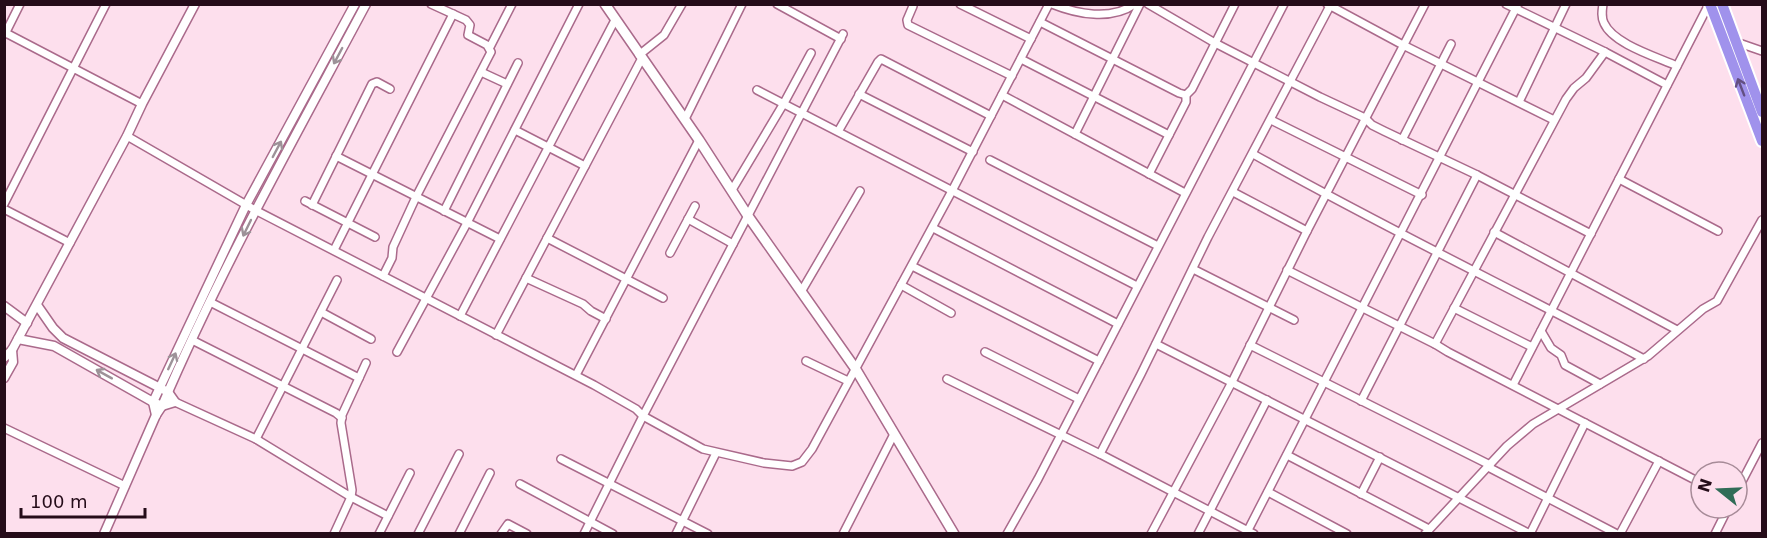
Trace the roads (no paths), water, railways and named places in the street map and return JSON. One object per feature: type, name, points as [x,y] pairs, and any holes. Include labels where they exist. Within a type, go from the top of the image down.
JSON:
[{"type":"highway","points":[[1709,4],[1762,141]]},
{"type":"highway","points":[[1722,4],[1762,112]]},
{"type":"main road","points":[[605,4],[699,140],[748,216],[855,368],[954,534]]},
{"type":"street","points":[[20,4],[5,33],[142,104]]},
{"type":"street","points":[[4,204],[106,4]]},
{"type":"street","points":[[4,358],[12,350],[27,323],[195,4]]},
{"type":"street","points":[[156,415],[153,402],[159,387],[246,205],[355,4]]},
{"type":"street","points":[[104,534],[156,415],[255,210],[366,4]]},
{"type":"street","points":[[431,4],[469,22],[468,35],[490,48]]},
{"type":"street","points":[[383,276],[392,258],[393,247],[490,55],[490,48],[512,4]]},
{"type":"street","points":[[397,352],[467,223],[579,4]]},
{"type":"street","points":[[496,335],[640,57],[664,35],[682,4]]},
{"type":"street","points":[[685,120],[742,4]]},
{"type":"street","points":[[584,534],[643,416],[842,36],[777,4]]},
{"type":"street","points":[[960,4],[1031,39]]},
{"type":"street","points":[[127,136],[255,210],[619,398],[643,416],[703,449],[785,467],[797,465],[808,456],[933,228],[1051,4],[1071,11],[1100,15],[1119,13],[1135,4]]},
{"type":"street","points":[[1075,134],[1140,4]]},
{"type":"street","points":[[1148,4],[1215,43],[1365,118],[1372,125],[1477,175],[1591,234]]},
{"type":"street","points":[[1149,174],[1186,102],[1186,95],[1192,89],[1235,4]]},
{"type":"street","points":[[1007,534],[1284,4]]},
{"type":"street","points":[[1151,534],[1232,382],[1268,307],[1425,4]]},
{"type":"street","points":[[1506,4],[1517,6],[1667,85]]},
{"type":"street","points":[[1519,102],[1566,4]]},
{"type":"street","points":[[1603,4],[1604,24],[1617,37],[1631,46],[1677,66]]},
{"type":"street","points":[[1513,385],[1709,4]]},
{"type":"street","points":[[1100,454],[1329,5],[1403,45],[1554,120]]},
{"type":"street","points":[[913,6],[906,20],[908,25],[1012,76]]},
{"type":"street","points":[[947,379],[1100,454],[1249,532],[1517,6]]},
{"type":"street","points":[[334,250],[453,14]]},
{"type":"street","points":[[460,316],[615,20]]},
{"type":"street","points":[[1040,22],[1186,95]]},
{"type":"street","points":[[1736,42],[1762,51]]},
{"type":"street","points":[[1402,140],[1451,44]]},
{"type":"street","points":[[1435,344],[1569,94],[1586,78],[1605,52]]},
{"type":"street","points":[[732,190],[811,53]]},
{"type":"street","points":[[838,130],[882,58],[991,116]]},
{"type":"street","points":[[1021,59],[1169,135]]},
{"type":"street","points":[[444,211],[518,63]]},
{"type":"street","points":[[481,72],[507,84]]},
{"type":"street","points":[[375,237],[309,203],[373,83],[376,82],[390,89]]},
{"type":"street","points":[[758,90],[1137,286]]},
{"type":"street","points":[[859,94],[973,152]]},
{"type":"street","points":[[1002,95],[1185,193]]},
{"type":"street","points":[[1271,120],[1422,195]]},
{"type":"street","points":[[515,130],[585,166]]},
{"type":"street","points":[[576,375],[699,140]]},
{"type":"street","points":[[1253,154],[1644,359]]},
{"type":"street","points":[[336,156],[500,239]]},
{"type":"street","points":[[990,160],[1158,246]]},
{"type":"street","points":[[1361,401],[1477,175]]},
{"type":"street","points":[[1619,178],[1718,231]]},
{"type":"street","points":[[801,292],[860,191]]},
{"type":"street","points":[[1233,192],[1307,231]]},
{"type":"street","points":[[670,253],[694,206]]},
{"type":"street","points":[[4,209],[70,243]]},
{"type":"street","points":[[688,219],[733,244]]},
{"type":"street","points":[[1287,455],[1427,531],[1519,435],[1557,408],[1644,359],[1707,306],[1719,299],[1762,220]]},
{"type":"street","points":[[933,228],[1118,324]]},
{"type":"street","points":[[1494,232],[1677,330]]},
{"type":"street","points":[[547,238],[663,297]]},
{"type":"street","points":[[912,266],[1099,360]]},
{"type":"street","points":[[1193,269],[1294,320]]},
{"type":"street","points":[[1287,270],[1400,326],[1689,477]]},
{"type":"street","points":[[526,278],[583,304],[606,319]]},
{"type":"street","points":[[255,439],[337,280]]},
{"type":"street","points":[[901,285],[951,313]]},
{"type":"street","points":[[210,302],[359,378]]},
{"type":"street","points":[[36,305],[63,338],[168,392],[175,402],[255,439],[351,497],[388,516]]},
{"type":"street","points":[[4,306],[27,323]]},
{"type":"street","points":[[1454,308],[1532,347]]},
{"type":"street","points":[[321,312],[371,339]]},
{"type":"street","points":[[1541,331],[1551,348],[1561,355],[1565,365],[1600,384]]},
{"type":"street","points":[[18,339],[54,346],[162,406],[175,402]]},
{"type":"street","points":[[192,340],[283,385],[342,418]]},
{"type":"street","points":[[1156,344],[1530,534],[1585,423]]},
{"type":"street","points":[[1250,345],[1618,534],[1659,461]]},
{"type":"street","points":[[4,378],[13,362],[12,350]]},
{"type":"street","points":[[985,351],[1079,399]]},
{"type":"street","points":[[806,361],[848,381]]},
{"type":"street","points":[[333,534],[351,497],[352,490],[341,423],[366,363]]},
{"type":"street","points":[[1198,534],[1267,400]]},
{"type":"street","points":[[4,428],[125,486]]},
{"type":"street","points":[[843,534],[894,434]]},
{"type":"street","points":[[1749,468],[1762,443]]},
{"type":"street","points":[[676,534],[716,453]]},
{"type":"street","points":[[418,534],[459,454]]},
{"type":"street","points":[[1361,494],[1380,457]]},
{"type":"street","points":[[561,459],[708,534]]},
{"type":"street","points":[[459,534],[490,472]]},
{"type":"street","points":[[379,534],[410,473]]},
{"type":"street","points":[[520,484],[613,534]]},
{"type":"street","points":[[1268,492],[1347,534]]},
{"type":"street","points":[[1715,534],[1722,520]]},
{"type":"street","points":[[501,534],[508,524],[527,534]]}]
